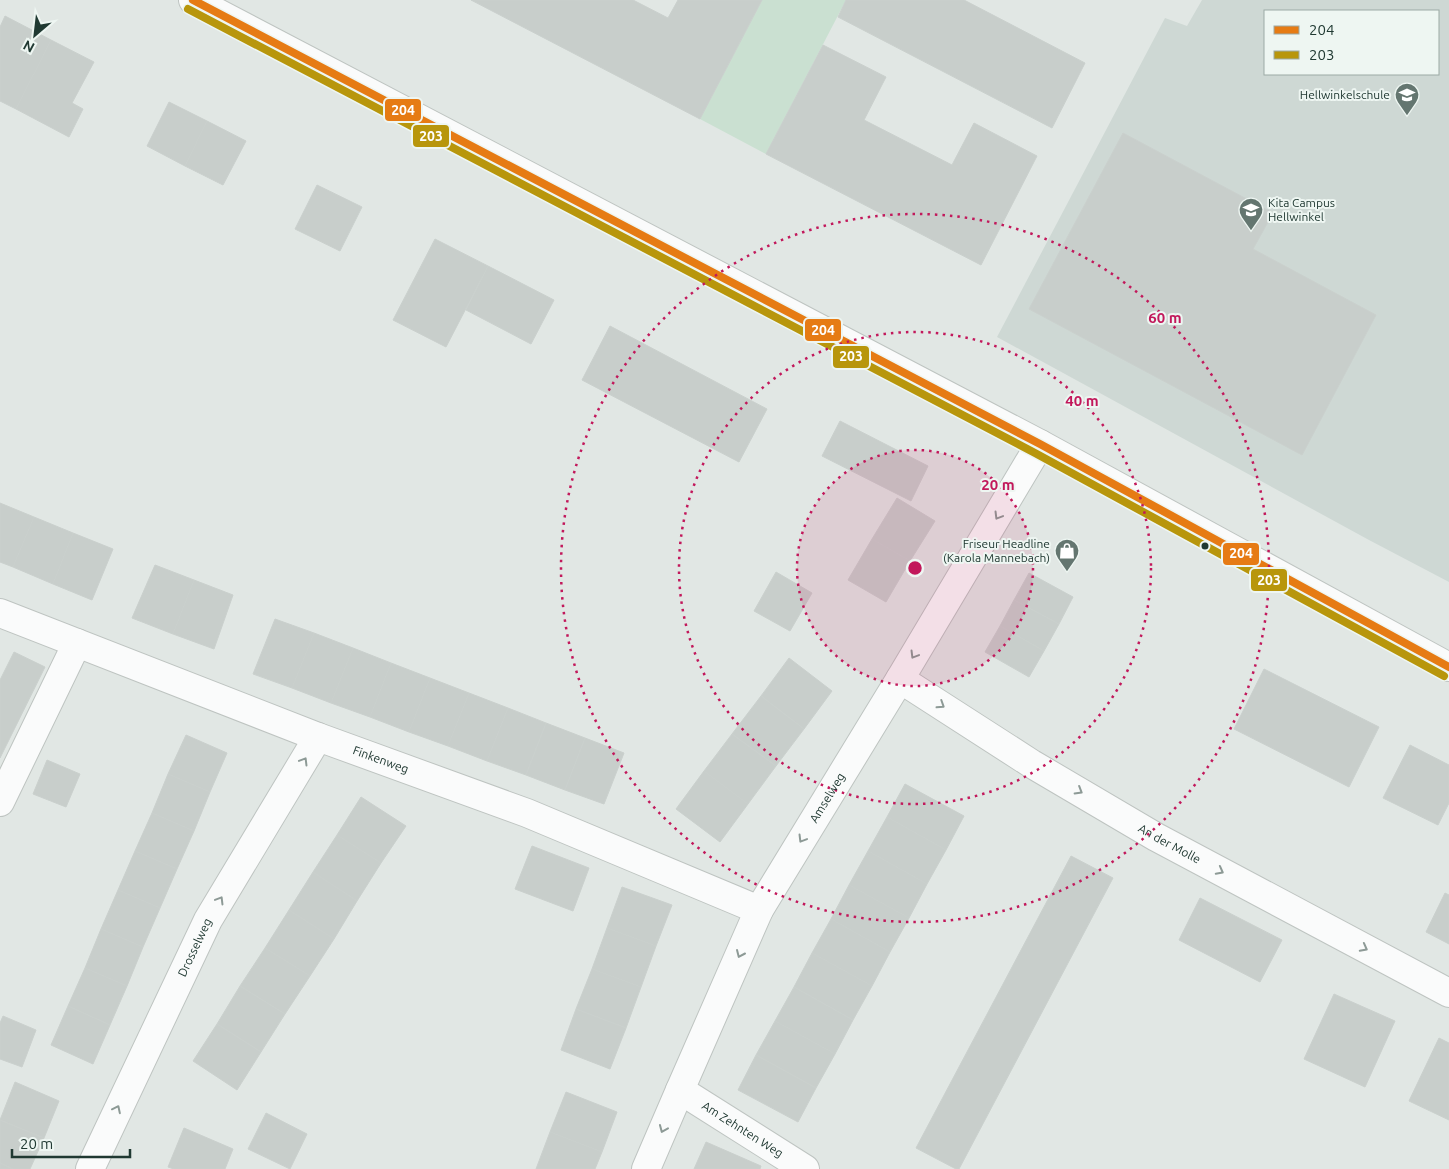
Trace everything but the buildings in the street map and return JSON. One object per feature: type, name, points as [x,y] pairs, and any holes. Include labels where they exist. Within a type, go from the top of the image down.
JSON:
[{"type":"street","points":[[194,0],[1040,444],[1449,667]]},
{"type":"street","name":"Amselweg","points":[[646,1169],[759,910],[1040,444]]},
{"type":"street","name":"Finkenweg","points":[[0,613],[318,737],[527,813],[759,910]]},
{"type":"street","points":[[0,802],[77,643]]},
{"type":"street","name":"An der Molle","points":[[900,679],[1032,764],[1156,837],[1449,993]]},
{"type":"street","name":"Drosselweg","points":[[90,1169],[208,920],[318,737]]},
{"type":"street","name":"Am Zehnten Weg","points":[[680,1090],[805,1169]]},
{"type":"shaded area","name":"Kita Campus Hellwinkel","points":[[1202,0],[1449,0],[1449,582],[997,337],[1165,18],[1187,26]]},
{"type":"green space","points":[[762,0],[846,0],[766,154],[700,119]]},
{"type":"transit line","name":"204","points":[[193,0],[1040,444],[1449,667]]},
{"type":"transit line","name":"203","points":[[188,9],[1035,453],[1444,676]]},
{"type":"place","name":"Hellwinkelschule","points":[[1407,116]]},
{"type":"place","name":"Kita Campus Hellwinkel","points":[[1251,231]]},
{"type":"place","name":"Friseur Headline (Karola Mannebach)","points":[[1067,572]]}]
